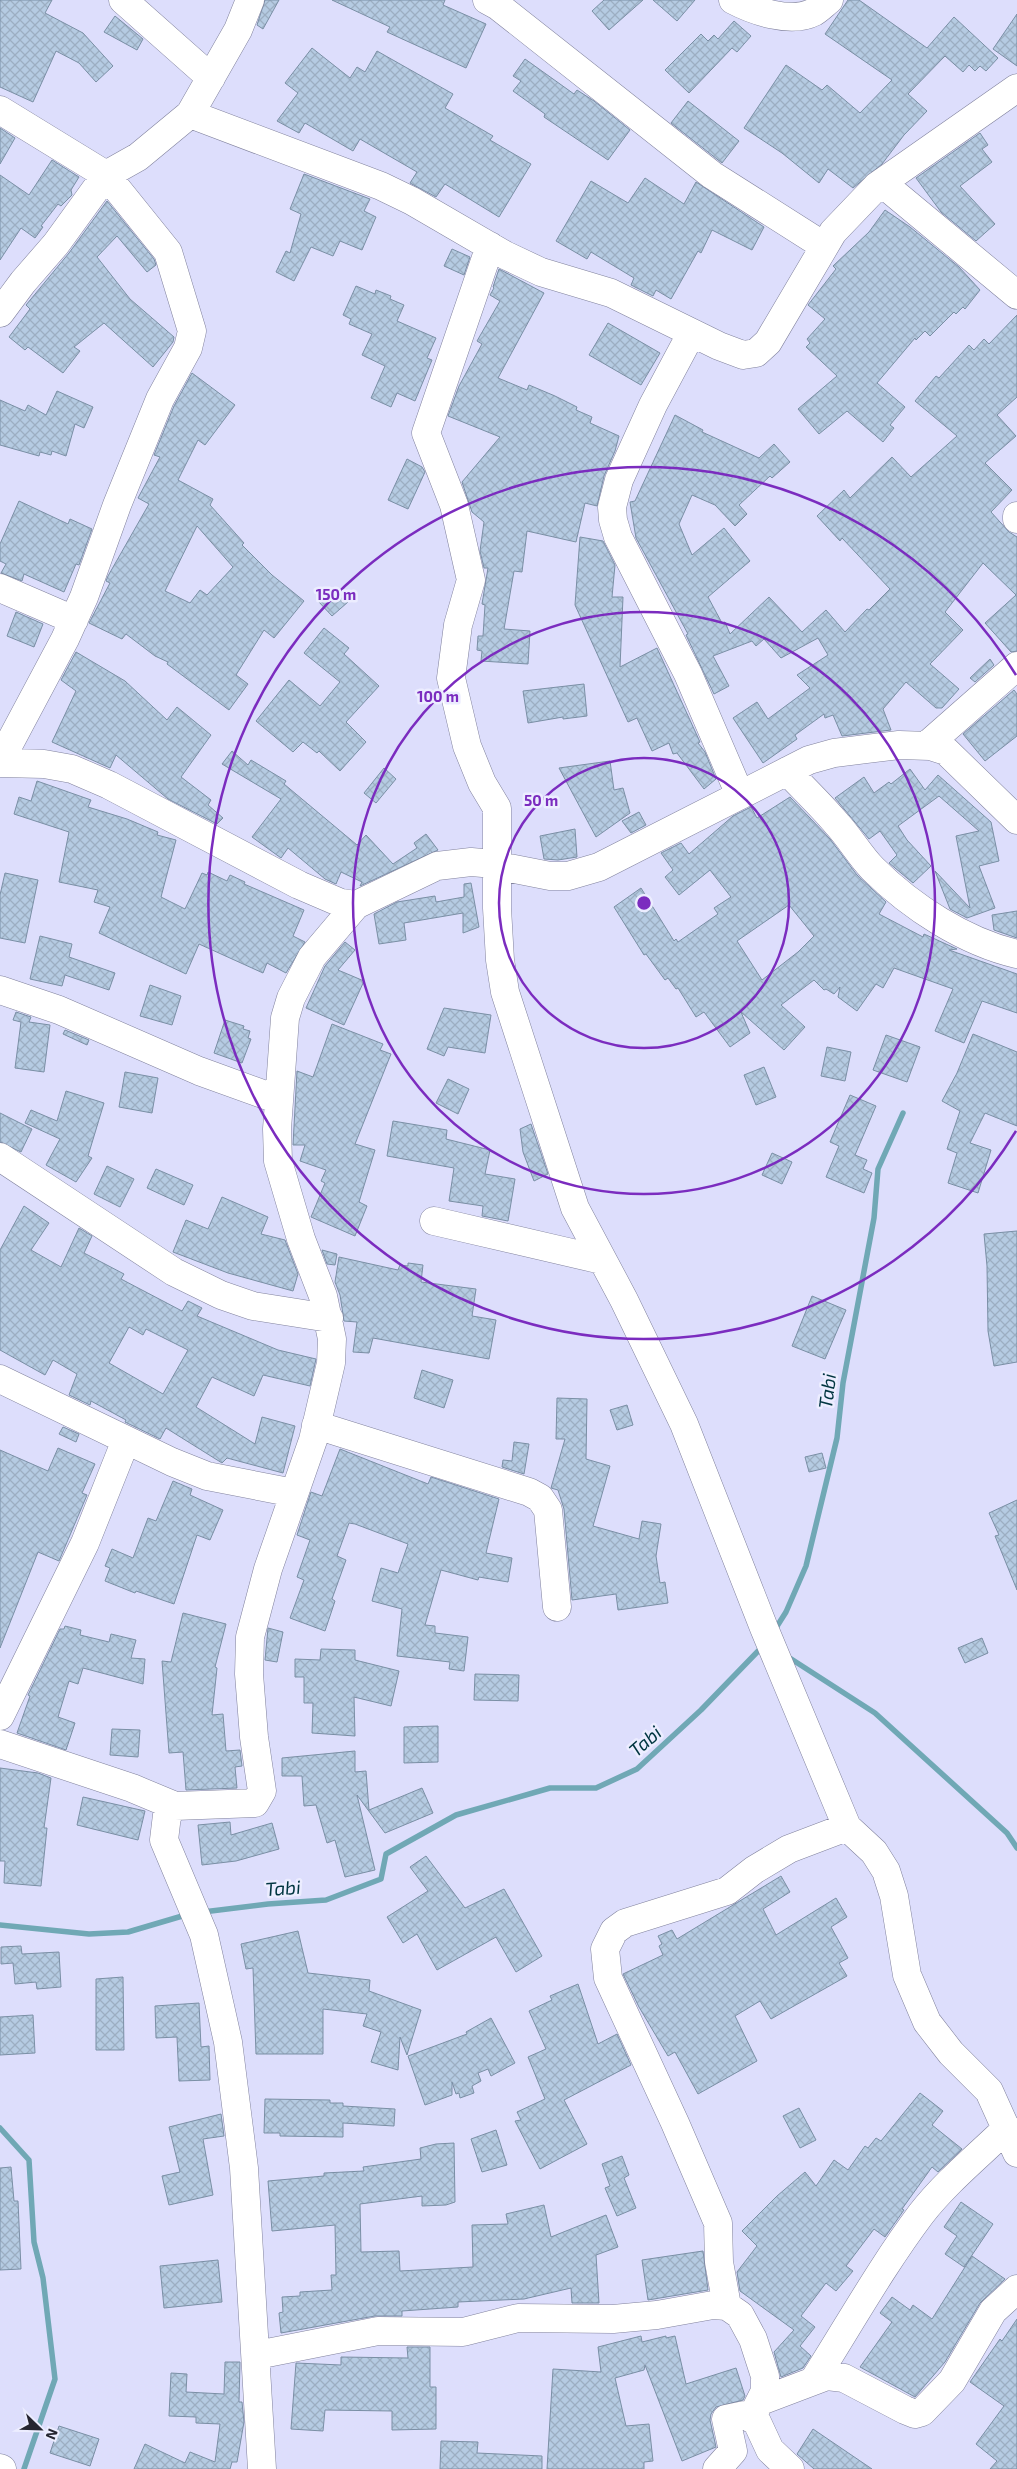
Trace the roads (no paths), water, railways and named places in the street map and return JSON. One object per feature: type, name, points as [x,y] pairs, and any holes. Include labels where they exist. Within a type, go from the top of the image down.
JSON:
[{"type":"street","points":[[123,0],[211,78]]},
{"type":"street","points":[[0,313],[23,282],[56,244],[106,175],[138,157],[190,114],[238,30],[250,0]]},
{"type":"street","points":[[488,0],[506,12],[712,175],[824,246]]},
{"type":"street","points":[[733,0],[766,14],[791,16],[813,13],[829,0]]},
{"type":"street","points":[[190,114],[381,186],[412,200],[490,246],[541,272],[611,293],[691,334],[743,355],[756,353],[768,342],[833,232],[882,182],[1017,88]]},
{"type":"street","points":[[0,110],[106,175],[168,252],[192,331],[188,348],[156,408],[74,620],[0,762],[44,764],[72,769],[109,786],[299,886],[341,903],[356,905]]},
{"type":"street","points":[[882,182],[1017,295]]},
{"type":"street","points":[[490,246],[426,434],[454,505],[471,580],[458,625],[451,678],[468,746],[482,783],[497,808],[500,960],[505,992],[575,1208],[684,1424],[764,1628],[784,1672],[847,1827],[874,1852],[886,1871],[894,1896],[907,1975],[927,2022],[951,2053],[989,2092],[1007,2128],[1017,2154]]},
{"type":"street","points":[[691,334],[653,405],[620,480],[612,507],[613,520],[618,537],[688,674],[740,795]]},
{"type":"street","points":[[0,588],[74,620]]},
{"type":"street","points":[[926,746],[1017,666]]},
{"type":"street","points":[[0,1744],[132,1788],[175,1806],[255,1803],[260,1797],[262,1791],[254,1737],[248,1674],[250,1637],[268,1569],[316,1425],[330,1363],[332,1339],[329,1318],[283,1186],[278,1162],[279,1100],[285,1018],[291,998],[312,957],[356,905],[437,866],[470,862],[550,876],[568,876],[599,867],[809,760],[834,753],[900,745],[926,746],[946,751],[1017,820]]},
{"type":"street","points":[[787,771],[837,823],[873,868],[904,895],[974,939],[996,949],[1017,954]]},
{"type":"street","points":[[0,990],[60,1010],[199,1071],[279,1100]]},
{"type":"street","points":[[0,1156],[174,1272],[220,1295],[253,1306],[329,1318]]},
{"type":"street","points":[[434,1221],[602,1260]]},
{"type":"street","points":[[0,1379],[126,1440],[207,1476],[294,1493]]},
{"type":"street","points":[[316,1425],[482,1476],[530,1492],[540,1498],[548,1510],[557,1607]]},
{"type":"street","points":[[0,1716],[85,1543],[126,1440]]},
{"type":"street","points":[[175,1806],[167,1815],[164,1840],[204,1935],[228,2042],[244,2168],[257,2355],[262,2469]]},
{"type":"street","points":[[727,2306],[719,2262],[718,2223],[675,2123],[608,1978],[605,1949],[614,1931],[625,1923],[727,1891],[754,1870],[789,1849],[847,1827]]},
{"type":"street","points":[[814,2380],[922,2213],[946,2186],[1007,2128]]},
{"type":"street","points":[[717,2469],[733,2451],[726,2419],[745,2415],[814,2380],[827,2376],[844,2378],[915,2414],[922,2412],[952,2381],[993,2311],[1017,2289]]},
{"type":"street","points":[[257,2355],[378,2331],[463,2332],[518,2318],[534,2316],[570,2319],[614,2319],[657,2316],[713,2305],[727,2306],[740,2315],[753,2339],[765,2376],[765,2391],[756,2409],[757,2422],[770,2450],[790,2469]]},
{"type":"waterway","name":"Tabi","points":[[774,1631],[786,1612],[806,1566],[837,1438],[843,1383],[874,1218],[878,1169],[903,1113]]},
{"type":"waterway","name":"Tabi","points":[[203,1912],[268,1904],[326,1900],[381,1879],[386,1854],[456,1815],[550,1788],[596,1788],[637,1769],[701,1710],[763,1646]]},
{"type":"waterway","points":[[785,1655],[875,1713],[1007,1833],[1017,1848]]},
{"type":"waterway","name":"Tabi","points":[[0,1925],[89,1934],[128,1932],[189,1914]]},
{"type":"waterway","points":[[0,2128],[29,2160],[34,2242],[43,2278],[55,2379],[24,2469]]}]
